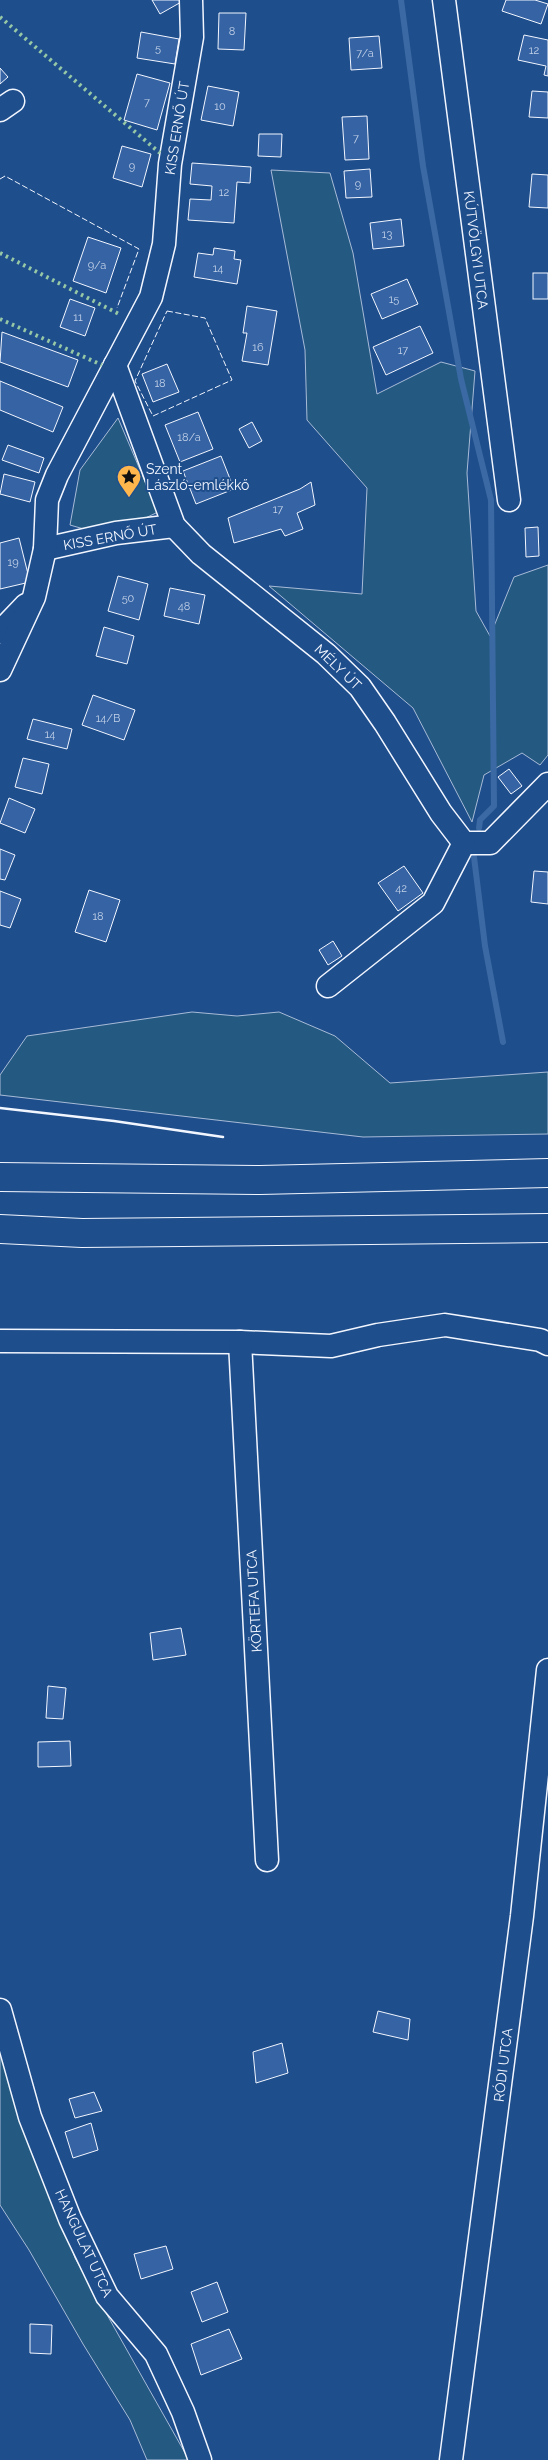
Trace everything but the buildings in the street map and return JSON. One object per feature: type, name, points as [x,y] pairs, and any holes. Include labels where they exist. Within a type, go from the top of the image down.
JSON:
[{"type":"highway","points":[[0,1177],[260,1180],[548,1173]]},
{"type":"highway","points":[[0,1229],[82,1233],[548,1228]]},
{"type":"street","name":"KISS ERNŐ ÚT","points":[[115,365],[174,526],[116,533],[45,549],[47,500],[57,475],[115,365],[151,297],[164,244],[170,164],[192,37],[191,0]]},
{"type":"street","name":"KÚTVÖLGYI UTCA","points":[[444,0],[509,500]]},
{"type":"street","name":"MÉLY ÚT","points":[[174,526],[201,554],[326,654],[360,687],[385,723],[441,813],[464,843]]},
{"type":"street","points":[[0,670],[34,597],[45,549]]},
{"type":"street","points":[[0,632],[34,597]]},
{"type":"street","points":[[328,986],[432,902],[464,843],[490,843],[548,784]]},
{"type":"street","points":[[0,1341],[240,1342],[331,1346],[378,1335],[445,1325],[540,1340],[548,1344]]},
{"type":"street","name":"KÖRTEFA UTCA","points":[[240,1342],[267,1860]]},
{"type":"street","name":"RÓDI UTCA","points":[[451,2460],[522,1916],[548,1670]]},
{"type":"street","name":"HANGULAT UTCA","points":[[0,2010],[30,2117],[70,2219],[108,2296],[156,2354],[183,2412],[200,2460]]},
{"type":"shaded area","points":[[271,170],[330,173],[353,253],[377,394],[441,362],[475,371],[467,473],[476,611],[490,636],[514,577],[548,565],[548,755],[540,765],[522,753],[484,775],[472,822],[413,708],[269,586],[362,594],[367,488],[307,420],[305,350]]},
{"type":"shaded area","points":[[118,418],[158,512],[108,536],[70,525],[80,470]]},
{"type":"shaded area","points":[[192,1012],[237,1016],[279,1012],[335,1036],[390,1083],[548,1072],[548,1134],[363,1137],[0,1095],[0,1075],[27,1036]]},
{"type":"shaded area","points":[[0,2028],[75,2258],[189,2460],[147,2460],[130,2420],[83,2344],[29,2250],[0,2205]]},
{"type":"waterway","points":[[401,0],[423,166],[461,379],[491,500],[494,806],[480,820],[479,828]]},
{"type":"waterway","points":[[474,857],[485,946],[503,1042]]},
{"type":"hedge","points":[[0,17],[160,153]]},
{"type":"hedge","points":[[0,253],[119,314]]},
{"type":"hedge","points":[[0,319],[102,365]]},
{"type":"fence","points":[[0,179],[5,176],[139,249],[117,308]]},
{"type":"fence","points":[[167,311],[205,318],[232,380],[153,416],[135,381],[167,311]]},
{"type":"wall","points":[[0,1108],[114,1121],[223,1137]]},
{"type":"place","name":"Szent László-emlékkő","points":[[129,498]]}]
